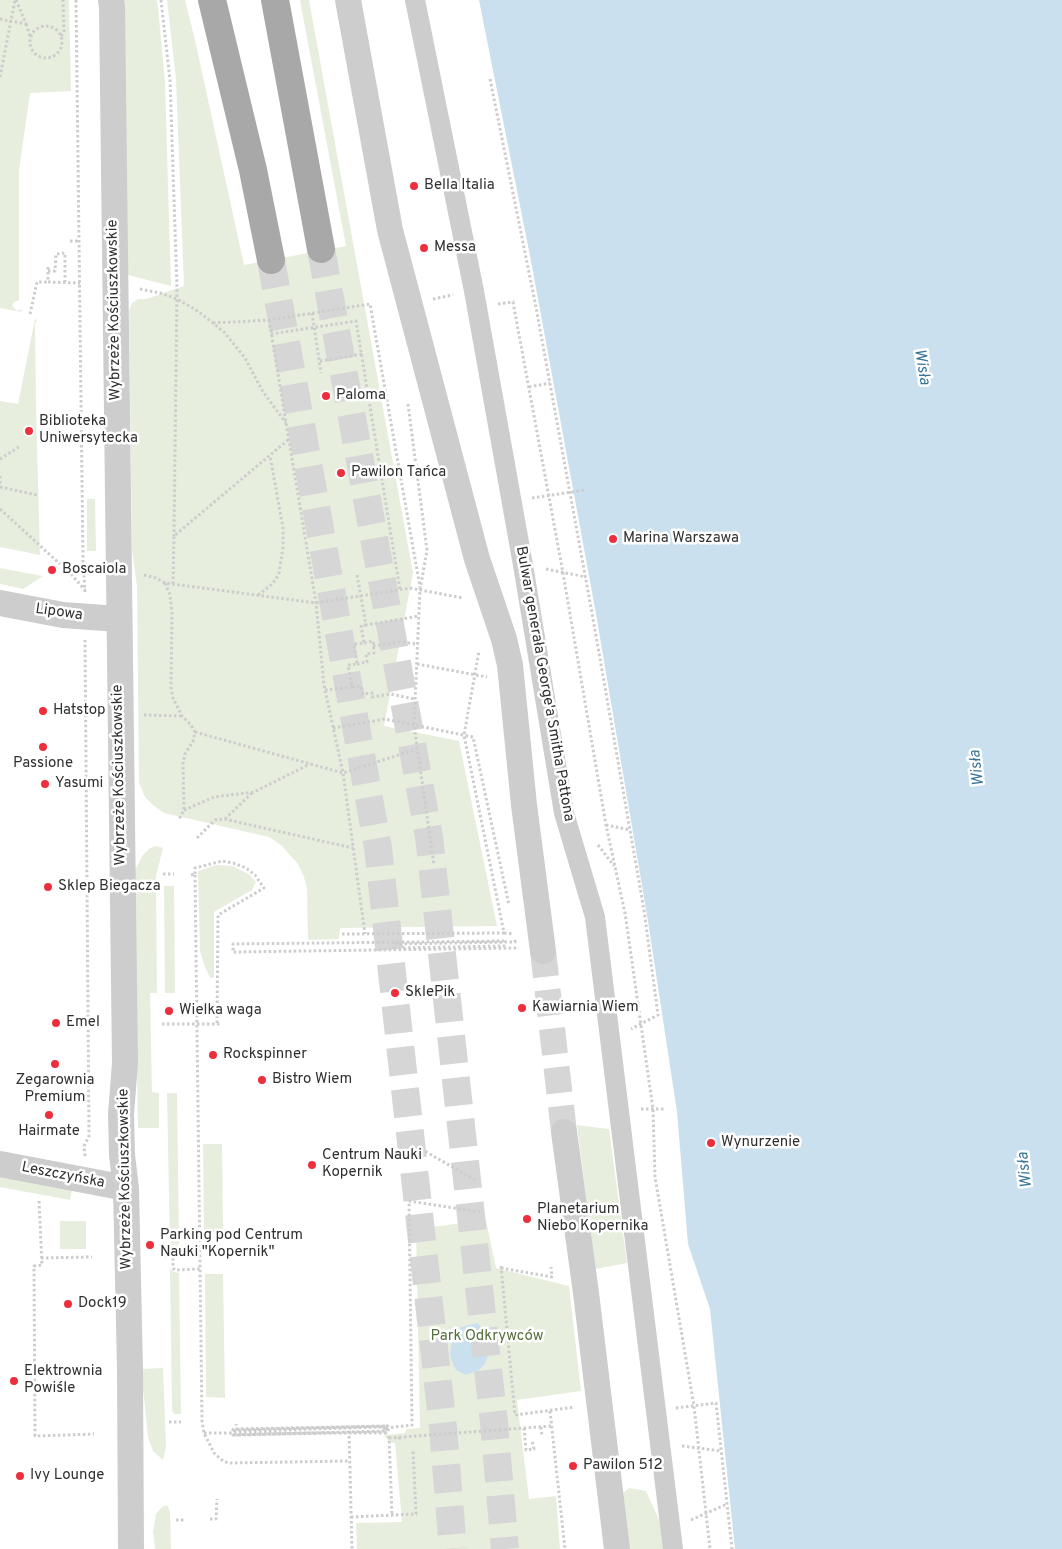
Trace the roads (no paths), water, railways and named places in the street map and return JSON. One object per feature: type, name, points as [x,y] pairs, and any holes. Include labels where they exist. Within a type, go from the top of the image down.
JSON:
[{"type":"main road","points":[[212,0],[250,160],[271,260]]},
{"type":"main road","points":[[275,0],[321,249]]},
{"type":"street","name":"Wybrzeże Kościuszkowskie","points":[[111,0],[125,1063],[121,1128],[126,1188],[131,1549]]},
{"type":"street","points":[[348,0],[390,230],[477,559],[504,639],[510,665],[524,805],[538,916],[536,950]]},
{"type":"street","name":"Bulwar generała George'a Smitha Pattona","points":[[415,0],[474,291],[524,565],[564,814],[595,917],[673,1549]]},
{"type":"street","name":"Lipowa","points":[[0,603],[62,615],[118,618]]},
{"type":"street","points":[[564,1132],[618,1549]]},
{"type":"street","name":"Leszczyńska","points":[[0,1164],[126,1188]]},
{"type":"water","name":"Wisła","points":[[479,0],[1062,0],[1062,1549],[735,1549],[710,1309],[688,1244],[677,1112],[648,921],[596,614],[531,261]]},
{"type":"water","points":[[477,1323],[486,1331],[489,1339],[489,1353],[485,1364],[479,1370],[466,1375],[456,1370],[450,1355],[451,1346],[461,1327]]},
{"type":"tunnel","points":[[321,249],[429,837],[494,1423],[505,1549]]},
{"type":"tunnel","points":[[271,260],[378,848],[443,1428],[453,1549]]},
{"type":"tunnel","points":[[543,951],[564,1132]]},
{"type":"place","name":"Bella Italia","points":[[414,186]]},
{"type":"place","name":"Messa","points":[[424,248]]},
{"type":"place","name":"Paloma","points":[[326,396]]},
{"type":"place","name":"Biblioteka Uniwersytecka","points":[[29,431]]},
{"type":"place","name":"Pawilon Tańca","points":[[341,473]]},
{"type":"place","name":"Marina Warszawa","points":[[613,539]]},
{"type":"place","name":"Boscaiola","points":[[52,570]]},
{"type":"place","name":"Hatstop","points":[[43,711]]},
{"type":"place","name":"Passione","points":[[43,747]]},
{"type":"place","name":"Yasumi","points":[[45,784]]},
{"type":"place","name":"Sklep Biegacza","points":[[48,887]]},
{"type":"place","name":"SklePik","points":[[395,993]]},
{"type":"place","name":"Kawiarnia Wiem","points":[[522,1008]]},
{"type":"place","name":"Wielka waga","points":[[169,1011]]},
{"type":"place","name":"Emel","points":[[56,1023]]},
{"type":"place","name":"Rockspinner","points":[[213,1055]]},
{"type":"place","name":"Zegarownia Premium","points":[[55,1064]]},
{"type":"place","name":"Bistro Wiem","points":[[262,1080]]},
{"type":"place","name":"Hairmate","points":[[49,1115]]},
{"type":"place","name":"Wynurzenie","points":[[711,1143]]},
{"type":"place","name":"Centrum Nauki Kopernik","points":[[312,1165]]},
{"type":"place","name":"Planetarium Niebo Kopernika","points":[[527,1219]]},
{"type":"place","name":"Parking pod Centrum Nauki \"Kopernik\"","points":[[150,1245]]},
{"type":"place","name":"Dock19","points":[[68,1304]]},
{"type":"place","name":"Elektrownia Powiśle","points":[[14,1381]]},
{"type":"place","name":"Pawilon 512","points":[[573,1466]]},
{"type":"place","name":"Ivy Lounge","points":[[20,1476]]},
{"type":"park label","name":"Park Odkrywców","points":[[487,1337]]}]
